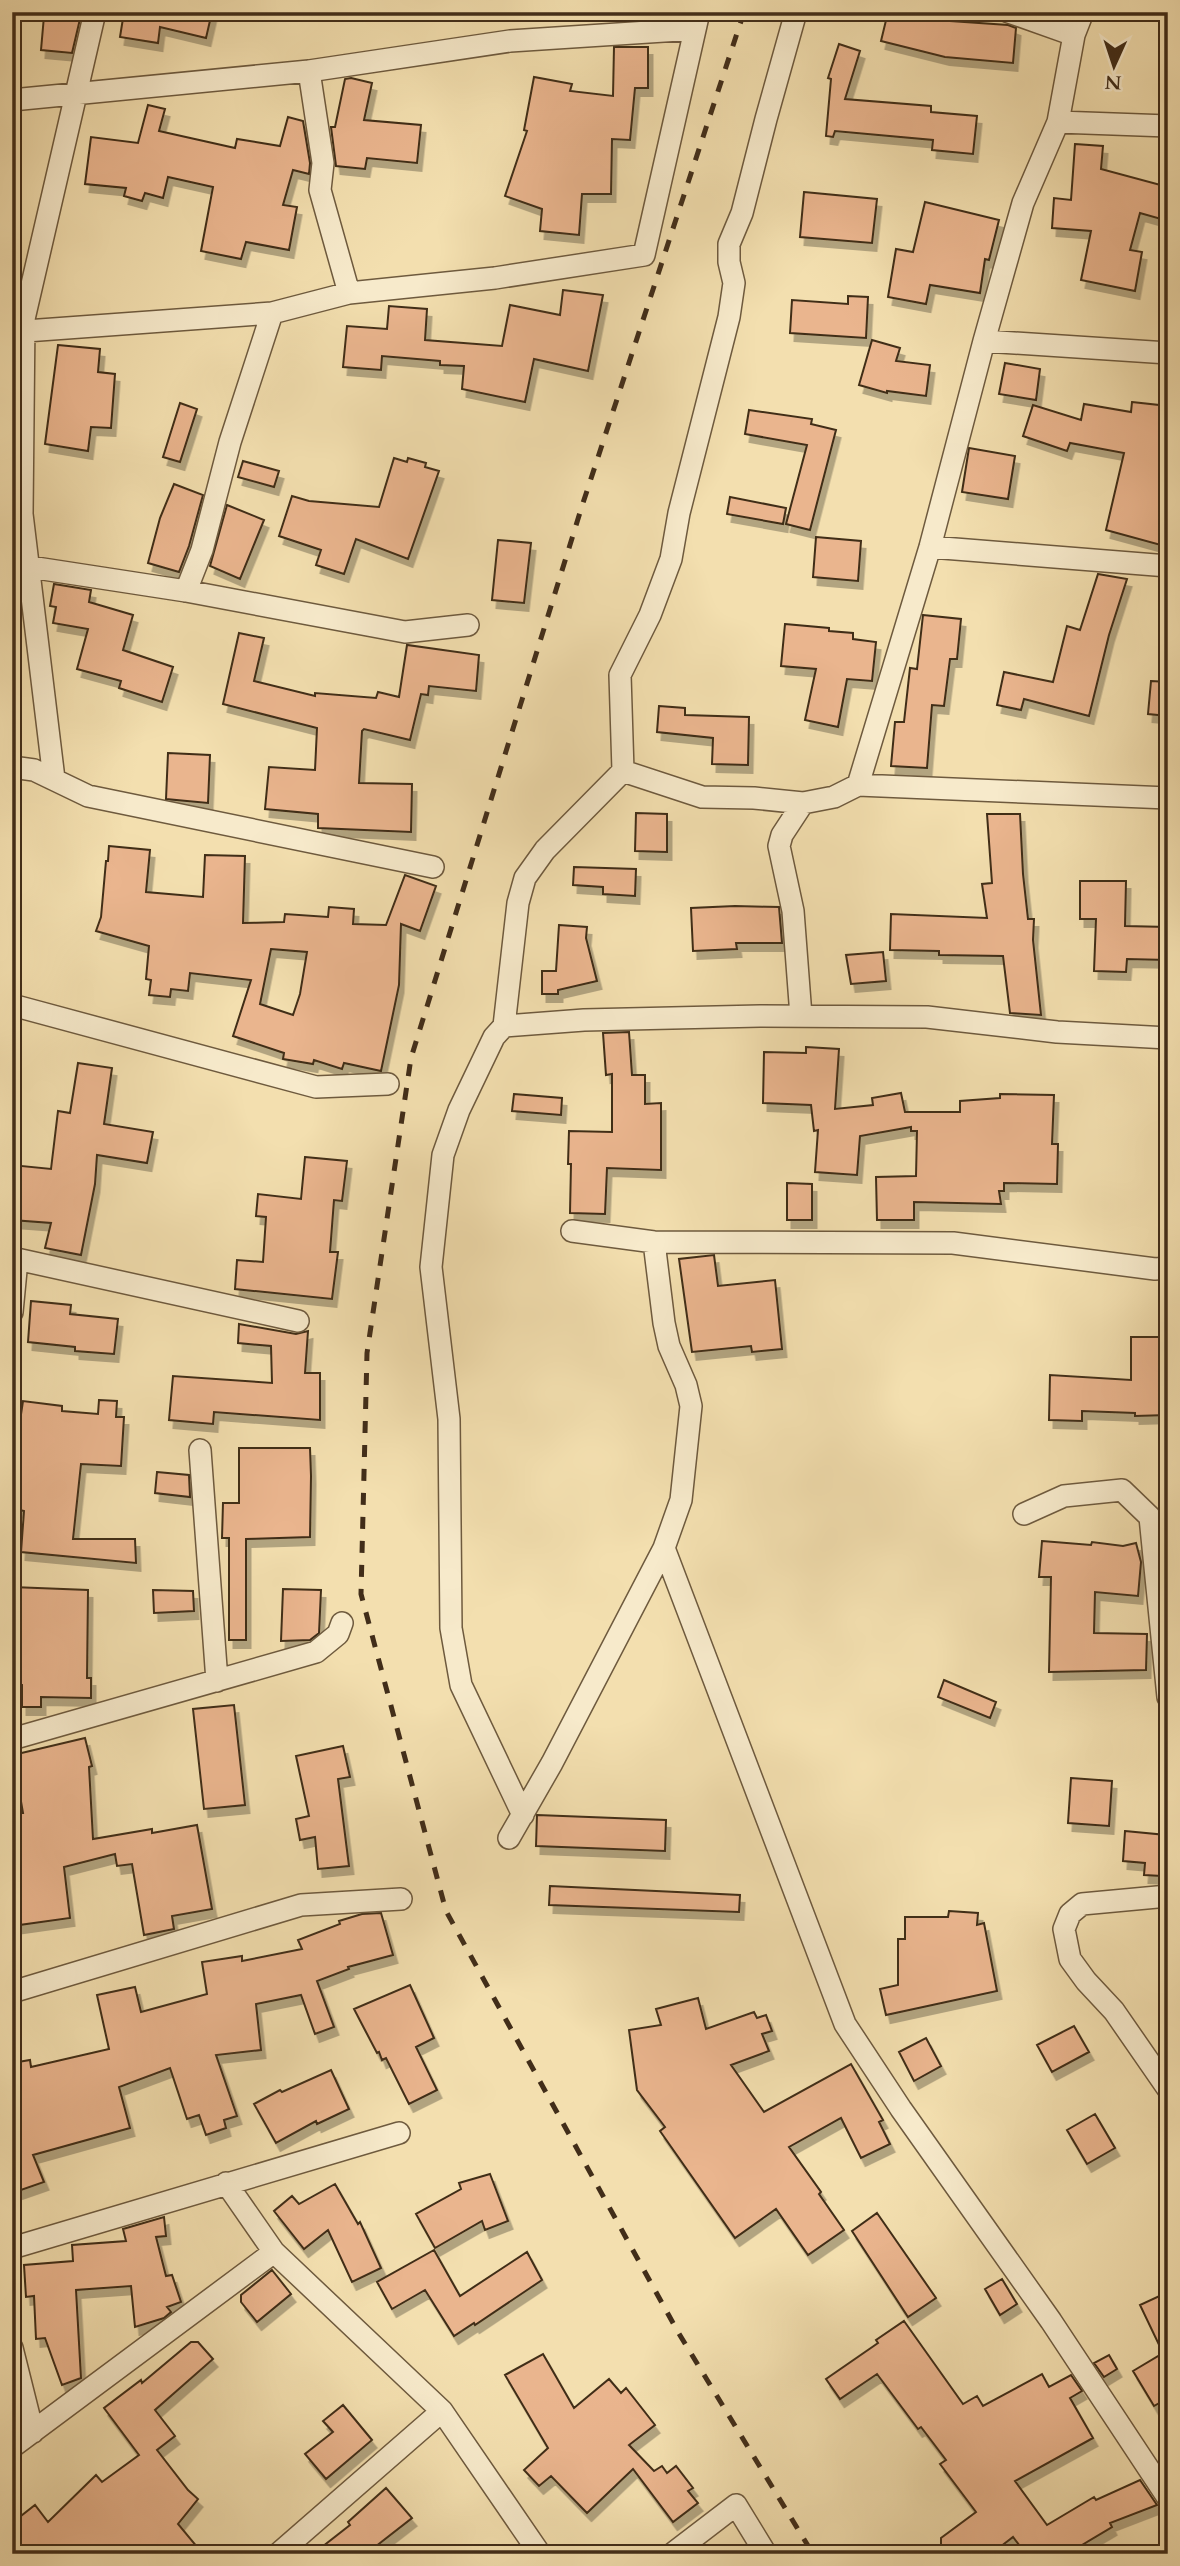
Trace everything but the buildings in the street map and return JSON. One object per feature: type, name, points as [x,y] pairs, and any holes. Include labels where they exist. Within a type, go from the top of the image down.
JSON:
[{"type":"street","points":[[54,779],[30,567],[17,514],[18,331],[27,307],[95,12]]},
{"type":"street","points":[[523,1815],[461,1685],[451,1628],[449,1419],[431,1267],[443,1155],[459,1110],[494,1037],[504,1026],[518,903],[525,878],[545,849],[623,771],[620,675],[650,615],[671,559],[679,513],[729,317],[734,283],[729,262],[729,244],[742,213],[765,119],[796,12]]},
{"type":"street","points":[[1009,12],[1074,35]]},
{"type":"street","points":[[858,785],[930,548],[1023,202],[1058,122],[1074,35],[1083,12]]},
{"type":"street","points":[[12,100],[309,71],[510,41],[697,21],[644,255],[495,278],[349,293],[272,313],[18,331]]},
{"type":"street","points":[[309,71],[323,163],[320,190],[349,293]]},
{"type":"street","points":[[1058,122],[1168,126]]},
{"type":"street","points":[[186,591],[202,550],[230,442],[272,313]]},
{"type":"street","points":[[984,341],[1168,353]]},
{"type":"street","points":[[930,548],[1168,566]]},
{"type":"street","points":[[30,567],[186,591],[405,632],[468,625]]},
{"type":"street","points":[[34,770],[51,752]]},
{"type":"street","points":[[12,767],[34,770],[88,796],[433,867]]},
{"type":"street","points":[[623,771],[702,797],[803,803],[834,797],[858,785],[1168,798]]},
{"type":"street","points":[[801,1016],[793,911],[779,846],[782,835],[803,803]]},
{"type":"street","points":[[12,1005],[316,1087],[388,1084]]},
{"type":"street","points":[[504,1026],[584,1020],[801,1016],[927,1017],[1058,1032],[1168,1038]]},
{"type":"street","points":[[572,1231],[654,1242],[953,1243],[1154,1269],[1168,1268]]},
{"type":"street","points":[[509,1838],[552,1763],[664,1548],[681,1500],[691,1406],[686,1385],[669,1346],[654,1242]]},
{"type":"street","points":[[12,1312],[15,1259],[298,1321]]},
{"type":"street","points":[[200,1450],[217,1681]]},
{"type":"street","points":[[1024,1514],[1064,1496],[1122,1490],[1159,1516],[1168,1697]]},
{"type":"street","points":[[664,1548],[845,2024],[901,2109],[1051,2322],[1168,2498]]},
{"type":"street","points":[[12,1739],[316,1652],[338,1634],[342,1623]]},
{"type":"street","points":[[1168,1896],[1082,1904],[1070,1914],[1065,1929],[1070,1959],[1114,2011],[1168,2089]]},
{"type":"street","points":[[12,1992],[302,1905],[401,1899]]},
{"type":"street","points":[[12,2248],[399,2133]]},
{"type":"street","points":[[226,2183],[274,2252],[442,2411],[540,2554]]},
{"type":"street","points":[[12,2447],[274,2252]]},
{"type":"street","points":[[12,2348],[33,2432]]},
{"type":"street","points":[[278,2554],[442,2411]]},
{"type":"street","points":[[672,2554],[736,2505],[766,2554]]},
{"type":"railway","points":[[744,12],[582,506],[411,1058],[367,1353],[361,1594],[446,1911],[678,2332],[813,2554]]}]
